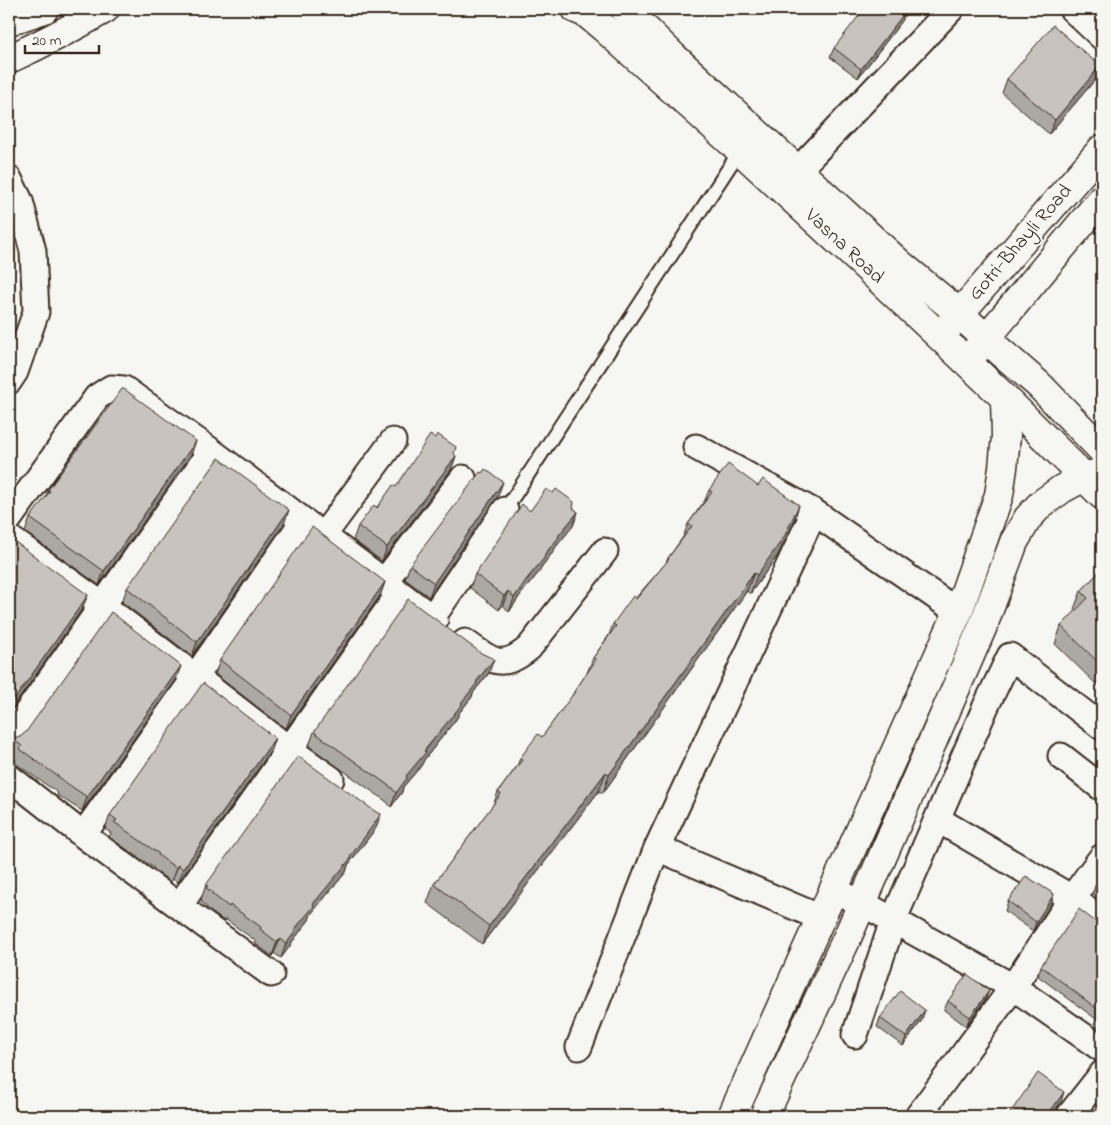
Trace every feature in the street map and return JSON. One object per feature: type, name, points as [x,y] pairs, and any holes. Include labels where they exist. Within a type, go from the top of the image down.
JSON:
[{"type":"street","points":[[9,21],[44,9]]},
{"type":"street","points":[[9,59],[78,25],[105,9]]},
{"type":"street","name":"Vasna Road","points":[[576,9],[586,13],[747,140],[798,170],[900,264],[959,313],[1039,385],[1102,450]]},
{"type":"street","name":"Vasna Road","points":[[625,9],[675,58],[747,140],[864,265],[940,338],[1096,481]]},
{"type":"street","points":[[798,170],[951,9]]},
{"type":"street","points":[[1072,9],[1102,37]]},
{"type":"street","name":"Gotri-Bhayli Road","points":[[940,338],[959,313],[1102,149]]},
{"type":"street","points":[[9,179],[20,200],[33,251],[36,312],[15,372],[9,381]]},
{"type":"street","name":"Gotri-Bhayli Road","points":[[967,362],[1102,198]]},
{"type":"street","points":[[9,519],[97,397],[111,388],[124,389],[211,451],[391,588],[484,656],[494,660],[506,662],[519,657],[530,648],[606,551]]},
{"type":"street","points":[[732,1116],[958,612],[999,495],[1004,468],[1006,436],[1005,398]]},
{"type":"street","points":[[323,536],[392,441]]},
{"type":"street","points":[[696,447],[814,512],[958,612]]},
{"type":"street","points":[[9,738],[211,451]]},
{"type":"street","points":[[179,906],[290,750],[391,588],[463,478]]},
{"type":"street","points":[[764,1116],[862,903],[983,626],[1014,542],[1028,518],[1041,504],[1062,489],[1096,481]]},
{"type":"street","points":[[432,618],[505,510]]},
{"type":"street","points":[[578,1048],[657,848],[814,512]]},
{"type":"street","points":[[84,835],[303,521]]},
{"type":"street","points":[[9,538],[102,605],[346,791]]},
{"type":"street","points":[[855,1035],[893,921],[986,706],[1010,656],[1102,727]]},
{"type":"street","points":[[1061,756],[1102,788]]},
{"type":"street","points":[[9,777],[271,974]]},
{"type":"street","points":[[937,819],[1072,898],[1102,921]]},
{"type":"street","points":[[657,848],[821,918]]},
{"type":"street","points":[[918,1116],[1013,987],[1072,898],[1102,857]]},
{"type":"street","points":[[833,890],[862,903],[1013,987],[1102,1049]]},
{"type":"street","points":[[1069,1116],[1102,1074]]},
{"type":"lane","points":[[505,510],[747,140]]},
{"type":"building","points":[[864,9],[902,9],[906,11],[861,69],[834,48]]},
{"type":"building","points":[[1053,25],[1100,66],[1055,120],[1007,79]]},
{"type":"building","points":[[122,389],[196,441],[104,571],[30,518],[50,491],[48,490]]},
{"type":"building","points":[[437,434],[456,447],[454,454],[456,456],[387,547],[358,526],[374,505],[377,508],[393,485],[396,487],[430,435],[435,438]]},
{"type":"building","points":[[219,458],[289,510],[197,642],[127,588]]},
{"type":"building","points":[[728,464],[758,486],[763,479],[799,505],[784,537],[757,575],[754,573],[609,775],[606,772],[489,926],[434,884],[501,794],[498,792],[522,760],[520,758],[538,734],[542,737],[574,693],[596,660],[593,658],[616,626],[613,624],[633,596],[636,599],[669,559],[692,526],[688,524],[712,492],[709,490]]},
{"type":"building","points":[[485,469],[503,482],[434,583],[410,565],[480,472],[482,473]]},
{"type":"building","points":[[546,489],[553,493],[556,489],[574,502],[573,508],[578,512],[558,536],[544,555],[545,557],[514,598],[508,591],[504,596],[475,574],[522,504],[530,511]]},
{"type":"building","points":[[312,527],[385,582],[291,715],[220,660]]},
{"type":"building","points":[[11,539],[88,595],[9,707],[9,542]]},
{"type":"building","points":[[1102,569],[1102,666],[1061,626],[1088,598],[1081,591]]},
{"type":"building","points":[[408,599],[481,653],[494,659],[462,704],[424,751],[426,752],[406,776],[407,778],[396,793],[392,788],[314,732]]},
{"type":"building","points":[[111,612],[181,666],[87,797],[20,749],[22,746],[11,738],[20,737],[26,732]]},
{"type":"building","points":[[203,683],[275,738],[183,869],[178,865],[176,868],[158,855],[114,822],[117,820],[110,815]]},
{"type":"building","points":[[298,756],[381,814],[351,858],[294,930],[295,932],[286,944],[280,939],[277,942],[260,929],[261,927],[230,905],[229,907],[212,894],[206,888],[208,886],[206,885]]},
{"type":"building","points":[[1026,876],[1054,894],[1036,922],[1008,901]]},
{"type":"building","points":[[1102,876],[1102,891],[1095,886]]},
{"type":"building","points":[[1079,909],[1102,925],[1102,1018],[1098,1015],[1100,1011],[1041,966]]},
{"type":"building","points":[[967,974],[989,991],[970,1017],[948,1001]]},
{"type":"building","points":[[900,991],[925,1010],[906,1037],[880,1018]]},
{"type":"building","points":[[1038,1073],[1064,1092],[1047,1116],[1008,1116]]}]
